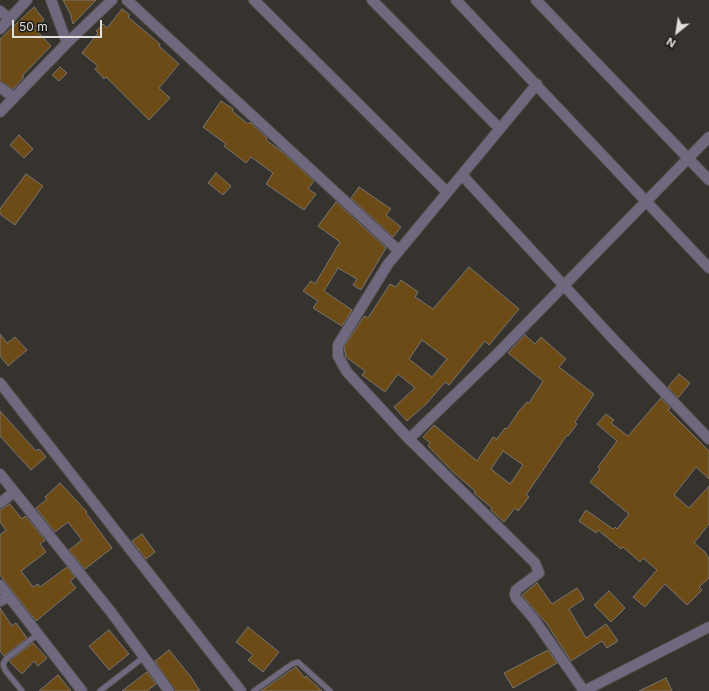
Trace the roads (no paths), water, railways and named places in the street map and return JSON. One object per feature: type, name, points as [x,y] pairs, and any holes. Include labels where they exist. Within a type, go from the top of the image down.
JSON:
[{"type":"street","points":[[0,28],[27,0]]},
{"type":"street","points":[[50,0],[67,43]]},
{"type":"street","points":[[0,112],[67,43],[112,0]]},
{"type":"street","points":[[127,0],[399,251]]},
{"type":"street","points":[[254,0],[447,192]]},
{"type":"street","points":[[372,0],[500,128]]},
{"type":"street","points":[[456,0],[537,84],[709,268]]},
{"type":"street","points":[[536,0],[709,180]]},
{"type":"street","points":[[0,11],[10,19]]},
{"type":"street","points":[[537,84],[388,264],[338,345],[338,356],[347,372],[410,439],[535,563],[539,572],[516,590],[514,594],[534,618],[584,691],[709,628]]},
{"type":"street","points":[[0,87],[14,98]]},
{"type":"street","points":[[410,439],[498,354],[709,137]]},
{"type":"street","points":[[462,175],[615,341],[709,439]]},
{"type":"street","points":[[0,383],[241,691]]},
{"type":"street","points":[[0,474],[111,612],[169,691]]},
{"type":"street","points":[[0,503],[14,492]]},
{"type":"street","points":[[0,585],[5,599],[38,634],[82,691]]},
{"type":"lane","points":[[22,691],[4,670],[3,664],[6,659],[38,634]]},
{"type":"lane","points":[[100,691],[144,658]]},
{"type":"lane","points":[[254,691],[292,664],[298,662],[330,691]]}]
